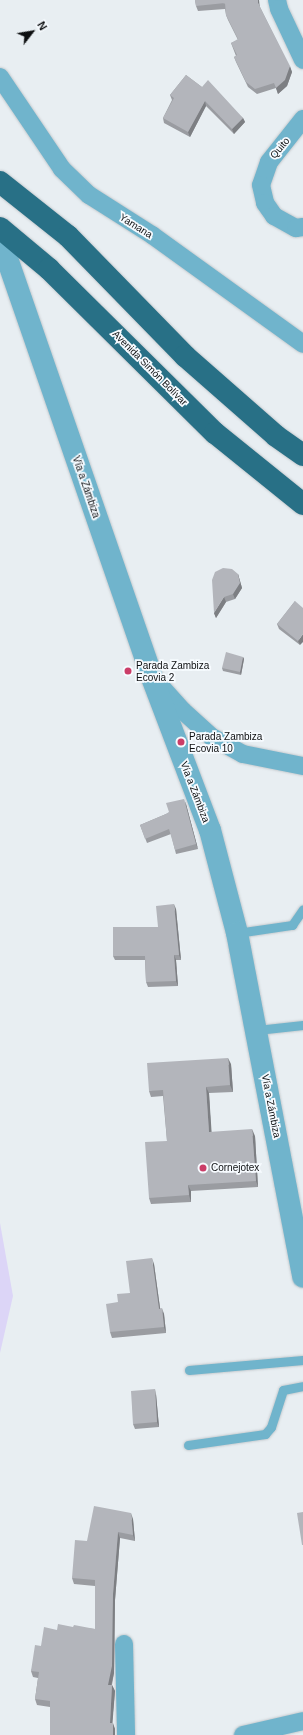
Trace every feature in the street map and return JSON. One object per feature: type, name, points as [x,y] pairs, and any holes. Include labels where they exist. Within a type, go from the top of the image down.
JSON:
[{"type":"highway","points":[[0,182],[68,236],[186,356],[276,436],[303,455]]},
{"type":"highway","name":"Avenida Simón Bolívar","points":[[0,228],[49,269],[215,433],[303,504]]},
{"type":"street","points":[[277,0],[279,9],[303,60]]},
{"type":"street","name":"Yamana","points":[[0,77],[62,169],[89,195],[152,236],[303,344]]},
{"type":"street","name":"Quito","points":[[303,119],[268,162],[261,185],[265,203],[274,216],[296,228],[303,227]]},
{"type":"street","name":"Vía a Zámbiza","points":[[0,238],[151,675],[210,830],[237,933],[300,1246]]},
{"type":"street","points":[[151,675],[182,711],[212,737],[243,754],[303,766]]},
{"type":"street","points":[[300,1246],[303,1277]]},
{"type":"street","points":[[124,1644],[126,1735]]},
{"type":"street","points":[[243,1735],[303,1721]]},
{"type":"lane","points":[[237,933],[292,925],[303,909]]},
{"type":"lane","points":[[257,1030],[303,1024]]},
{"type":"lane","points":[[189,1370],[303,1360]]},
{"type":"lane","points":[[188,1445],[265,1434],[271,1427],[283,1390],[303,1386]]},
{"type":"shaded area","points":[[0,1223],[13,1296],[0,1353]]},
{"type":"building","points":[[195,0],[258,0],[258,3],[290,66],[285,80],[276,88],[274,83],[255,89],[246,82],[234,57],[237,55],[231,43],[238,39],[226,15],[225,3],[196,6]]},
{"type":"building","points":[[186,75],[202,87],[208,80],[243,118],[232,129],[205,101],[188,132],[163,118],[174,98],[170,95]]},
{"type":"building","points":[[223,568],[232,569],[238,574],[240,583],[233,594],[224,597],[214,613],[212,580],[215,572]]},
{"type":"building","points":[[295,601],[303,608],[303,634],[298,641],[277,624]]},
{"type":"building","points":[[226,652],[243,657],[240,672],[222,668]]},
{"type":"building","points":[[184,799],[196,844],[175,850],[169,829],[145,839],[140,825],[169,812],[166,803]]},
{"type":"building","points":[[174,904],[179,955],[174,955],[176,981],[146,982],[145,956],[113,956],[113,927],[158,927],[156,906]]},
{"type":"building","points":[[228,1058],[230,1085],[206,1087],[209,1132],[252,1129],[256,1181],[188,1185],[189,1195],[149,1198],[145,1142],[167,1141],[163,1090],[149,1091],[147,1063]]},
{"type":"building","points":[[152,1258],[159,1309],[162,1308],[164,1327],[110,1332],[106,1304],[118,1302],[117,1294],[130,1293],[126,1261]]},
{"type":"building","points":[[155,1389],[157,1422],[133,1424],[131,1391]]},
{"type":"building","points":[[94,1506],[131,1513],[133,1535],[118,1532],[113,1594],[112,1666],[108,1685],[112,1685],[110,1723],[113,1723],[113,1735],[50,1735],[50,1701],[35,1699],[39,1672],[31,1671],[35,1645],[41,1646],[44,1627],[57,1630],[58,1624],[95,1629],[95,1580],[72,1578],[75,1540],[87,1541]]},
{"type":"building","points":[[303,1512],[303,1545],[302,1545],[297,1513]]},
{"type":"place","name":"Parada Zambiza Ecovia 2","points":[[128,671]]},
{"type":"place","name":"Parada Zambiza Ecovia 10","points":[[181,742]]},
{"type":"place","name":"Cornejotex","points":[[203,1168]]}]
